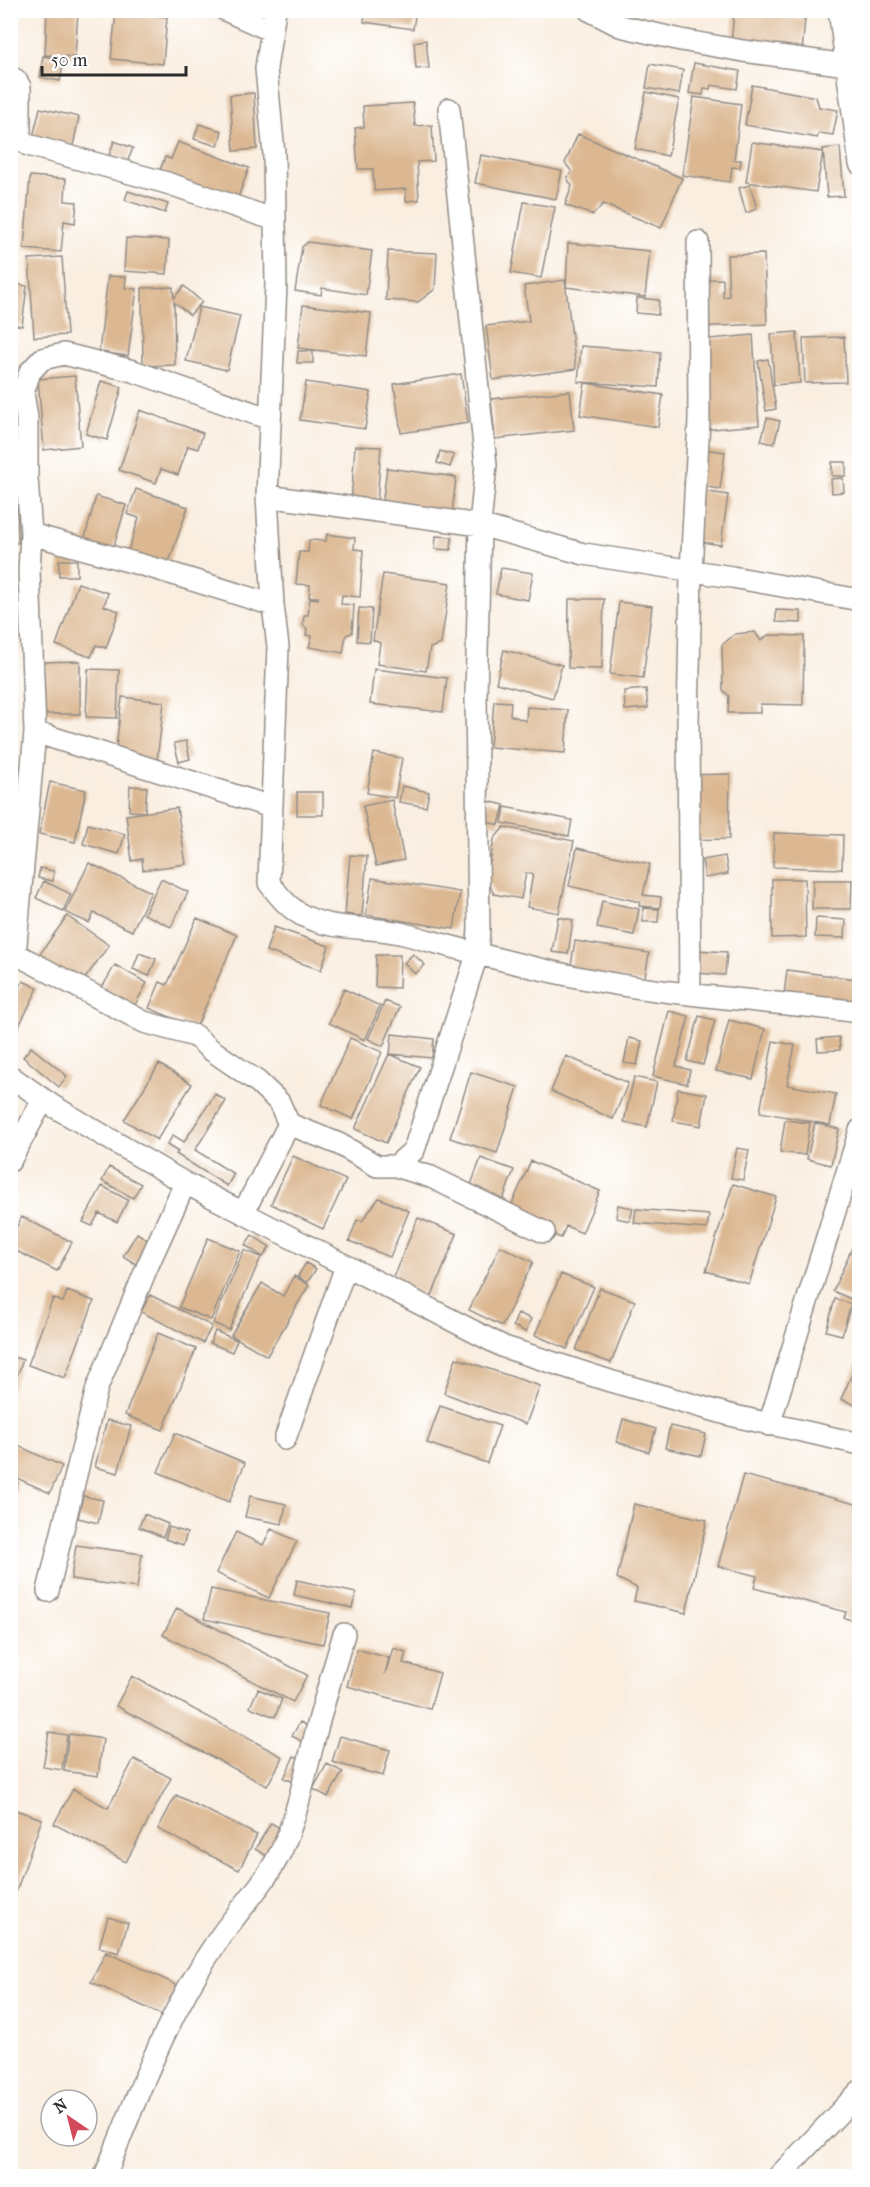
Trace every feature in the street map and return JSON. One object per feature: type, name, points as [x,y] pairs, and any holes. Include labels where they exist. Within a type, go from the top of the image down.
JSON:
[{"type":"street","points":[[225,10],[272,32]]},
{"type":"street","points":[[275,10],[266,68],[274,154],[276,284],[267,496],[273,605],[278,647],[269,884],[284,901],[306,917],[329,923],[401,933],[477,955],[599,981],[690,994],[860,1012]]},
{"type":"street","points":[[589,10],[620,26],[681,39],[743,51],[847,64]]},
{"type":"street","points":[[839,10],[860,164]]},
{"type":"street","points":[[10,77],[16,80],[20,87],[20,139],[28,145],[167,183],[275,220]]},
{"type":"street","points":[[396,1166],[414,1150],[477,955],[479,930],[477,697],[480,525],[486,465],[449,109]]},
{"type":"street","points":[[690,994],[688,723],[691,571],[699,420],[698,242]]},
{"type":"street","points":[[270,419],[133,371],[64,354],[42,359],[30,372],[23,393],[27,418],[27,478],[31,534],[20,570],[35,732],[12,958],[144,1022],[195,1036],[258,1082],[279,1102],[289,1124],[339,1144],[377,1166],[396,1166],[431,1177],[544,1232]]},
{"type":"street","points":[[267,496],[480,525],[584,554],[860,600]]},
{"type":"street","points":[[31,534],[273,605]]},
{"type":"street","points":[[35,732],[271,807]]},
{"type":"street","points":[[10,1076],[43,1100],[185,1183],[504,1347],[610,1381],[769,1425],[860,1444]]},
{"type":"street","points":[[10,1161],[43,1100]]},
{"type":"street","points":[[243,1213],[289,1124]]},
{"type":"street","points":[[769,1425],[860,1130]]},
{"type":"street","points":[[48,1591],[97,1388],[185,1183]]},
{"type":"street","points":[[285,1439],[346,1266]]},
{"type":"street","points":[[105,2176],[152,2063],[180,2006],[214,1946],[251,1897],[282,1849],[300,1797],[321,1712],[344,1634]]},
{"type":"street","points":[[778,2176],[860,2091]]},
{"type":"building","points":[[365,10],[416,10],[413,29],[364,22]]},
{"type":"building","points":[[47,11],[78,12],[75,57],[45,55]]},
{"type":"building","points":[[116,12],[167,17],[163,64],[111,59]]},
{"type":"building","points":[[734,12],[805,19],[802,52],[731,45]]},
{"type":"building","points":[[426,40],[429,68],[416,69],[414,42]]},
{"type":"building","points":[[43,56],[64,60],[60,81],[40,77]]},
{"type":"building","points":[[694,63],[740,71],[737,89],[711,85],[710,89],[704,88],[703,95],[689,93]]},
{"type":"building","points":[[650,64],[683,70],[679,94],[646,88]]},
{"type":"building","points":[[752,85],[816,97],[819,107],[838,110],[833,135],[819,133],[817,138],[745,125]]},
{"type":"building","points":[[646,92],[679,99],[668,156],[635,149]]},
{"type":"building","points":[[254,93],[257,149],[234,151],[230,95]]},
{"type":"building","points":[[694,97],[741,104],[734,160],[741,160],[740,168],[732,167],[730,182],[682,175]]},
{"type":"building","points":[[413,103],[415,126],[432,125],[434,161],[417,162],[419,200],[406,201],[406,189],[374,191],[373,169],[358,169],[355,128],[364,127],[363,106]]},
{"type":"building","points":[[40,108],[79,117],[73,146],[33,137]]},
{"type":"building","points":[[199,124],[222,131],[218,146],[194,139]]},
{"type":"building","points":[[578,134],[682,178],[661,228],[603,204],[593,215],[565,205],[572,186],[567,178],[572,172],[565,163]]},
{"type":"building","points":[[114,141],[133,148],[127,163],[109,156]]},
{"type":"building","points":[[178,142],[249,168],[237,200],[156,181],[165,157],[171,159]]},
{"type":"building","points":[[752,142],[823,152],[816,192],[746,182]]},
{"type":"building","points":[[840,147],[844,196],[827,197],[823,149]]},
{"type":"building","points":[[481,155],[562,171],[556,199],[475,183]]},
{"type":"building","points":[[30,176],[66,179],[65,201],[77,202],[75,223],[64,221],[61,252],[24,249]]},
{"type":"building","points":[[750,185],[757,209],[746,213],[739,188]]},
{"type":"building","points":[[128,191],[168,204],[165,213],[125,200]]},
{"type":"building","points":[[524,202],[555,207],[541,278],[511,273]]},
{"type":"building","points":[[126,238],[169,240],[167,274],[124,271]]},
{"type":"building","points":[[308,242],[372,251],[366,295],[322,288],[321,295],[295,291],[302,247]]},
{"type":"building","points":[[568,243],[650,251],[645,297],[566,287]]},
{"type":"building","points":[[388,251],[437,253],[435,289],[418,302],[386,300]]},
{"type":"building","points":[[764,254],[767,324],[693,327],[691,280],[723,279],[723,297],[729,296],[727,255]]},
{"type":"building","points":[[62,257],[67,335],[34,337],[29,259]]},
{"type":"building","points":[[108,276],[126,277],[125,288],[137,289],[128,356],[99,352]]},
{"type":"building","points":[[565,280],[576,369],[493,380],[486,326],[529,321],[524,286]]},
{"type":"building","points":[[10,283],[27,286],[22,326],[10,324]]},
{"type":"building","points":[[184,286],[202,302],[190,315],[174,302],[175,365],[143,366],[142,288],[173,287],[174,298]]},
{"type":"building","points":[[637,298],[659,300],[658,315],[636,313]]},
{"type":"building","points":[[303,305],[371,313],[366,356],[298,348]]},
{"type":"building","points":[[199,307],[240,316],[227,370],[186,361]]},
{"type":"building","points":[[797,332],[800,383],[774,385],[771,334]]},
{"type":"building","points":[[753,335],[759,425],[701,430],[699,340]]},
{"type":"building","points":[[844,337],[846,382],[805,383],[803,338]]},
{"type":"building","points":[[581,346],[660,352],[658,387],[578,382]]},
{"type":"building","points":[[298,351],[313,351],[313,363],[297,363]]},
{"type":"building","points":[[768,359],[776,409],[766,411],[758,361]]},
{"type":"building","points":[[461,374],[468,423],[401,433],[394,384]]},
{"type":"building","points":[[75,376],[81,446],[44,450],[38,379]]},
{"type":"building","points":[[101,381],[122,387],[107,440],[86,434]]},
{"type":"building","points":[[306,382],[371,392],[365,429],[300,420]]},
{"type":"building","points":[[585,383],[663,395],[658,427],[580,415]]},
{"type":"building","points":[[570,391],[574,430],[495,439],[491,399]]},
{"type":"building","points":[[140,410],[203,433],[198,449],[188,446],[178,475],[161,469],[156,483],[119,470]]},
{"type":"building","points":[[767,418],[780,421],[774,444],[761,441]]},
{"type":"building","points":[[355,446],[381,447],[377,505],[351,503]]},
{"type":"building","points":[[690,447],[725,452],[720,489],[684,484]]},
{"type":"building","points":[[440,451],[454,455],[450,467],[437,463]]},
{"type":"building","points":[[832,462],[846,462],[846,476],[832,476]]},
{"type":"building","points":[[387,468],[456,477],[452,514],[382,505]]},
{"type":"building","points":[[843,478],[844,492],[832,493],[831,479]]},
{"type":"building","points":[[136,489],[188,507],[166,571],[126,557],[139,518],[127,514]]},
{"type":"building","points":[[695,490],[728,495],[721,545],[688,540]]},
{"type":"building","points":[[96,496],[126,505],[112,553],[83,545]]},
{"type":"building","points":[[10,508],[17,508],[18,543],[10,543]]},
{"type":"building","points":[[327,534],[355,538],[354,549],[363,550],[360,597],[342,595],[341,604],[354,605],[352,633],[346,635],[343,653],[309,647],[312,636],[306,635],[307,629],[303,625],[304,615],[308,615],[310,598],[318,599],[318,597],[309,597],[310,585],[296,584],[299,552],[308,552],[309,540],[326,541]]},
{"type":"building","points":[[436,536],[452,537],[451,550],[435,549]]},
{"type":"building","points":[[59,560],[77,560],[77,576],[59,576]]},
{"type":"building","points":[[501,568],[533,573],[528,600],[496,594]]},
{"type":"building","points":[[383,574],[450,583],[441,644],[430,648],[426,671],[377,664],[380,643],[373,640]]},
{"type":"building","points":[[78,583],[108,593],[104,606],[119,611],[106,648],[96,645],[91,657],[56,645]]},
{"type":"building","points":[[569,599],[604,599],[602,669],[568,668]]},
{"type":"building","points":[[619,602],[652,606],[643,678],[610,674]]},
{"type":"building","points":[[359,608],[372,609],[370,642],[357,641]]},
{"type":"building","points":[[776,610],[801,611],[801,623],[776,622]]},
{"type":"building","points":[[755,632],[761,641],[768,635],[804,636],[803,705],[760,704],[760,713],[728,713],[729,696],[723,690],[722,645],[735,634]]},
{"type":"building","points":[[504,650],[562,665],[553,698],[496,683]]},
{"type":"building","points":[[80,661],[80,714],[43,714],[43,662]]},
{"type":"building","points":[[88,669],[119,670],[117,718],[86,717]]},
{"type":"building","points":[[374,669],[447,678],[443,712],[370,704]]},
{"type":"building","points":[[646,689],[648,708],[625,710],[624,691]]},
{"type":"building","points":[[122,697],[164,702],[156,769],[114,765]]},
{"type":"building","points":[[494,701],[511,702],[510,715],[526,721],[527,707],[568,710],[565,753],[490,747]]},
{"type":"building","points":[[186,741],[190,759],[179,762],[174,743]]},
{"type":"building","points":[[374,753],[402,758],[395,798],[367,793]]},
{"type":"building","points":[[10,767],[26,768],[25,786],[10,785]]},
{"type":"building","points":[[730,774],[729,839],[684,840],[685,775]]},
{"type":"building","points":[[50,782],[86,790],[75,842],[39,834]]},
{"type":"building","points":[[130,786],[147,787],[145,812],[129,811]]},
{"type":"building","points":[[402,786],[429,792],[426,807],[399,802]]},
{"type":"building","points":[[297,792],[323,792],[323,815],[297,815]]},
{"type":"building","points":[[392,800],[404,860],[376,866],[363,806]]},
{"type":"building","points":[[488,801],[504,805],[499,825],[483,821]]},
{"type":"building","points":[[505,807],[572,820],[569,836],[502,823]]},
{"type":"building","points":[[177,808],[186,864],[143,870],[142,859],[132,861],[126,815]]},
{"type":"building","points":[[88,824],[125,834],[119,854],[83,844]]},
{"type":"building","points":[[504,827],[574,841],[559,913],[527,907],[533,874],[526,873],[521,899],[494,894],[487,879],[494,839]]},
{"type":"building","points":[[774,833],[843,835],[842,869],[773,867]]},
{"type":"building","points":[[577,848],[650,864],[643,895],[661,897],[660,908],[639,906],[640,902],[569,886]]},
{"type":"building","points":[[350,855],[367,856],[362,916],[345,914]]},
{"type":"building","points":[[725,856],[728,874],[705,878],[702,860]]},
{"type":"building","points":[[89,863],[151,892],[132,931],[94,913],[89,923],[65,912]]},
{"type":"building","points":[[40,868],[54,871],[53,881],[38,878]]},
{"type":"building","points":[[372,878],[460,892],[454,929],[366,915]]},
{"type":"building","points":[[161,879],[188,892],[171,927],[144,914]]},
{"type":"building","points":[[772,879],[805,879],[806,937],[772,938]]},
{"type":"building","points":[[813,880],[852,880],[851,909],[812,909]]},
{"type":"building","points":[[44,881],[71,894],[63,911],[36,898]]},
{"type":"building","points":[[602,901],[639,909],[634,935],[597,928]]},
{"type":"building","points":[[643,908],[659,909],[658,922],[643,922]]},
{"type":"building","points":[[67,916],[109,945],[79,987],[37,958]]},
{"type":"building","points":[[558,917],[573,920],[568,954],[552,952]]},
{"type":"building","points":[[197,918],[237,935],[196,1028],[149,1008],[160,982],[167,985]]},
{"type":"building","points":[[816,918],[846,920],[845,938],[815,937]]},
{"type":"building","points":[[274,927],[329,946],[321,970],[266,951]]},
{"type":"building","points":[[575,941],[649,953],[644,983],[570,971]]},
{"type":"building","points":[[696,950],[727,952],[725,975],[694,973]]},
{"type":"building","points":[[139,953],[156,959],[149,976],[133,969]]},
{"type":"building","points":[[413,954],[425,965],[415,974],[404,963]]},
{"type":"building","points":[[376,955],[400,955],[399,988],[375,987]]},
{"type":"building","points":[[115,965],[147,983],[131,1012],[99,993]]},
{"type":"building","points":[[787,970],[856,979],[852,1004],[784,995]]},
{"type":"building","points":[[23,981],[38,988],[10,1044],[10,1007]]},
{"type":"building","points":[[344,989],[380,1006],[365,1040],[329,1023]]},
{"type":"building","points":[[385,1001],[400,1007],[383,1046],[368,1039]]},
{"type":"building","points":[[669,1011],[689,1016],[676,1066],[690,1070],[687,1084],[653,1076]]},
{"type":"building","points":[[699,1016],[715,1020],[703,1065],[687,1061]]},
{"type":"building","points":[[729,1020],[765,1029],[753,1079],[716,1071]]},
{"type":"building","points":[[392,1034],[434,1039],[432,1058],[390,1054]]},
{"type":"building","points":[[839,1037],[840,1050],[818,1051],[817,1039]]},
{"type":"building","points":[[350,1038],[382,1052],[353,1119],[321,1105]]},
{"type":"building","points":[[629,1038],[642,1041],[637,1065],[624,1063]]},
{"type":"building","points":[[773,1041],[795,1045],[787,1085],[836,1094],[830,1125],[760,1112]]},
{"type":"building","points":[[31,1047],[67,1076],[59,1087],[23,1057]]},
{"type":"building","points":[[389,1054],[420,1067],[386,1143],[355,1129]]},
{"type":"building","points":[[566,1056],[628,1083],[613,1119],[551,1091]]},
{"type":"building","points":[[159,1064],[192,1084],[157,1140],[124,1120]]},
{"type":"building","points":[[471,1072],[518,1087],[497,1153],[450,1138]]},
{"type":"building","points":[[634,1077],[657,1082],[647,1127],[624,1122]]},
{"type":"building","points":[[678,1089],[707,1094],[701,1126],[673,1121]]},
{"type":"building","points":[[215,1094],[226,1101],[195,1150],[234,1174],[227,1186],[176,1154],[178,1152],[167,1145],[173,1135],[184,1142]]},
{"type":"building","points":[[785,1120],[810,1123],[805,1155],[780,1152]]},
{"type":"building","points":[[815,1123],[839,1129],[831,1165],[807,1159]]},
{"type":"building","points":[[737,1148],[749,1150],[743,1180],[731,1178]]},
{"type":"building","points":[[293,1156],[346,1180],[323,1229],[271,1204]]},
{"type":"building","points":[[481,1158],[514,1170],[502,1202],[469,1190]]},
{"type":"building","points":[[531,1161],[600,1191],[582,1233],[566,1226],[561,1238],[507,1215]]},
{"type":"building","points":[[109,1167],[141,1184],[133,1198],[102,1181]]},
{"type":"building","points":[[733,1184],[776,1197],[749,1284],[706,1271]]},
{"type":"building","points":[[102,1186],[128,1200],[117,1222],[99,1213],[92,1226],[83,1222]]},
{"type":"building","points":[[379,1198],[409,1211],[390,1257],[349,1241],[357,1220],[362,1221]]},
{"type":"building","points":[[618,1205],[633,1208],[630,1221],[616,1218]]},
{"type":"building","points":[[636,1209],[709,1215],[707,1229],[634,1223]]},
{"type":"building","points":[[22,1217],[72,1242],[57,1271],[10,1248],[10,1239]]},
{"type":"building","points":[[418,1218],[457,1234],[431,1298],[391,1282]]},
{"type":"building","points":[[137,1233],[151,1242],[137,1265],[123,1256]]},
{"type":"building","points":[[252,1235],[270,1247],[263,1257],[245,1245]]},
{"type":"building","points":[[208,1238],[240,1251],[211,1320],[179,1307]]},
{"type":"building","points":[[856,1239],[860,1241],[860,1303],[833,1291]]},
{"type":"building","points":[[500,1246],[533,1262],[502,1326],[469,1310]]},
{"type":"building","points":[[244,1250],[261,1257],[229,1330],[213,1323]]},
{"type":"building","points":[[306,1263],[316,1269],[307,1283],[298,1276]]},
{"type":"building","points":[[561,1274],[594,1287],[567,1349],[535,1335]]},
{"type":"building","points":[[294,1276],[309,1285],[267,1356],[231,1335],[262,1283],[283,1296]]},
{"type":"building","points":[[600,1288],[635,1301],[611,1363],[576,1350]]},
{"type":"building","points":[[67,1291],[94,1301],[65,1378],[28,1365],[53,1298],[63,1302]]},
{"type":"building","points":[[150,1295],[212,1326],[203,1343],[141,1312]]},
{"type":"building","points":[[835,1299],[851,1304],[842,1335],[826,1331]]},
{"type":"building","points":[[518,1313],[531,1319],[526,1332],[513,1326]]},
{"type":"building","points":[[215,1331],[237,1340],[232,1352],[210,1343]]},
{"type":"building","points":[[158,1333],[196,1349],[163,1430],[125,1415]]},
{"type":"building","points":[[10,1356],[23,1360],[11,1392],[10,1392]]},
{"type":"building","points":[[860,1356],[860,1407],[841,1399]]},
{"type":"building","points":[[456,1358],[540,1386],[526,1424],[444,1393]]},
{"type":"building","points":[[440,1406],[500,1426],[487,1463],[427,1443]]},
{"type":"building","points":[[623,1419],[656,1429],[649,1452],[617,1442]]},
{"type":"building","points":[[107,1420],[131,1426],[118,1473],[95,1467]]},
{"type":"building","points":[[670,1426],[706,1434],[701,1456],[665,1448]]},
{"type":"building","points":[[175,1433],[245,1463],[229,1502],[158,1472]]},
{"type":"building","points":[[10,1442],[62,1466],[50,1493],[10,1475]]},
{"type":"building","points":[[743,1475],[860,1505],[860,1622],[844,1618],[846,1612],[754,1588],[757,1576],[718,1566]]},
{"type":"building","points":[[10,1480],[18,1482],[11,1507],[10,1507]]},
{"type":"building","points":[[83,1496],[103,1500],[98,1523],[78,1518]]},
{"type":"building","points":[[250,1496],[286,1504],[282,1524],[245,1517]]},
{"type":"building","points":[[634,1504],[707,1520],[686,1613],[634,1601],[637,1588],[617,1578]]},
{"type":"building","points":[[144,1514],[168,1524],[163,1537],[139,1527]]},
{"type":"building","points":[[169,1527],[187,1533],[183,1545],[165,1539]]},
{"type":"building","points":[[271,1529],[297,1541],[269,1598],[216,1573],[236,1532],[263,1545]]},
{"type":"building","points":[[76,1545],[142,1554],[137,1588],[71,1579]]},
{"type":"building","points":[[297,1580],[356,1593],[352,1608],[294,1595]]},
{"type":"building","points":[[211,1589],[330,1613],[323,1644],[204,1619]]},
{"type":"building","points":[[177,1608],[307,1675],[293,1702],[163,1635]]},
{"type":"building","points":[[10,1647],[13,1647],[13,1783],[10,1783]]},
{"type":"building","points":[[393,1648],[406,1652],[403,1663],[440,1673],[430,1709],[347,1686],[357,1649],[389,1658],[385,1674]]},
{"type":"building","points":[[132,1676],[283,1757],[267,1786],[116,1706]]},
{"type":"building","points":[[258,1689],[282,1699],[275,1717],[250,1707]]},
{"type":"building","points":[[300,1722],[313,1729],[305,1743],[292,1736]]},
{"type":"building","points":[[49,1732],[67,1735],[62,1770],[43,1767]]},
{"type":"building","points":[[69,1734],[103,1739],[98,1776],[64,1771]]},
{"type":"building","points":[[340,1736],[390,1750],[383,1776],[332,1762]]},
{"type":"building","points":[[294,1756],[307,1762],[297,1783],[284,1778]]},
{"type":"building","points":[[134,1759],[171,1778],[126,1862],[54,1824],[73,1789],[108,1808]]},
{"type":"building","points":[[327,1764],[343,1772],[328,1797],[313,1789]]},
{"type":"building","points":[[176,1795],[257,1835],[239,1870],[158,1829]]},
{"type":"building","points":[[10,1808],[42,1819],[11,1906],[10,1906]]},
{"type":"building","points":[[271,1823],[287,1832],[271,1859],[255,1849]]},
{"type":"building","points":[[108,1917],[128,1923],[119,1953],[99,1947]]},
{"type":"building","points":[[106,1952],[177,1985],[162,2015],[91,1982]]}]
